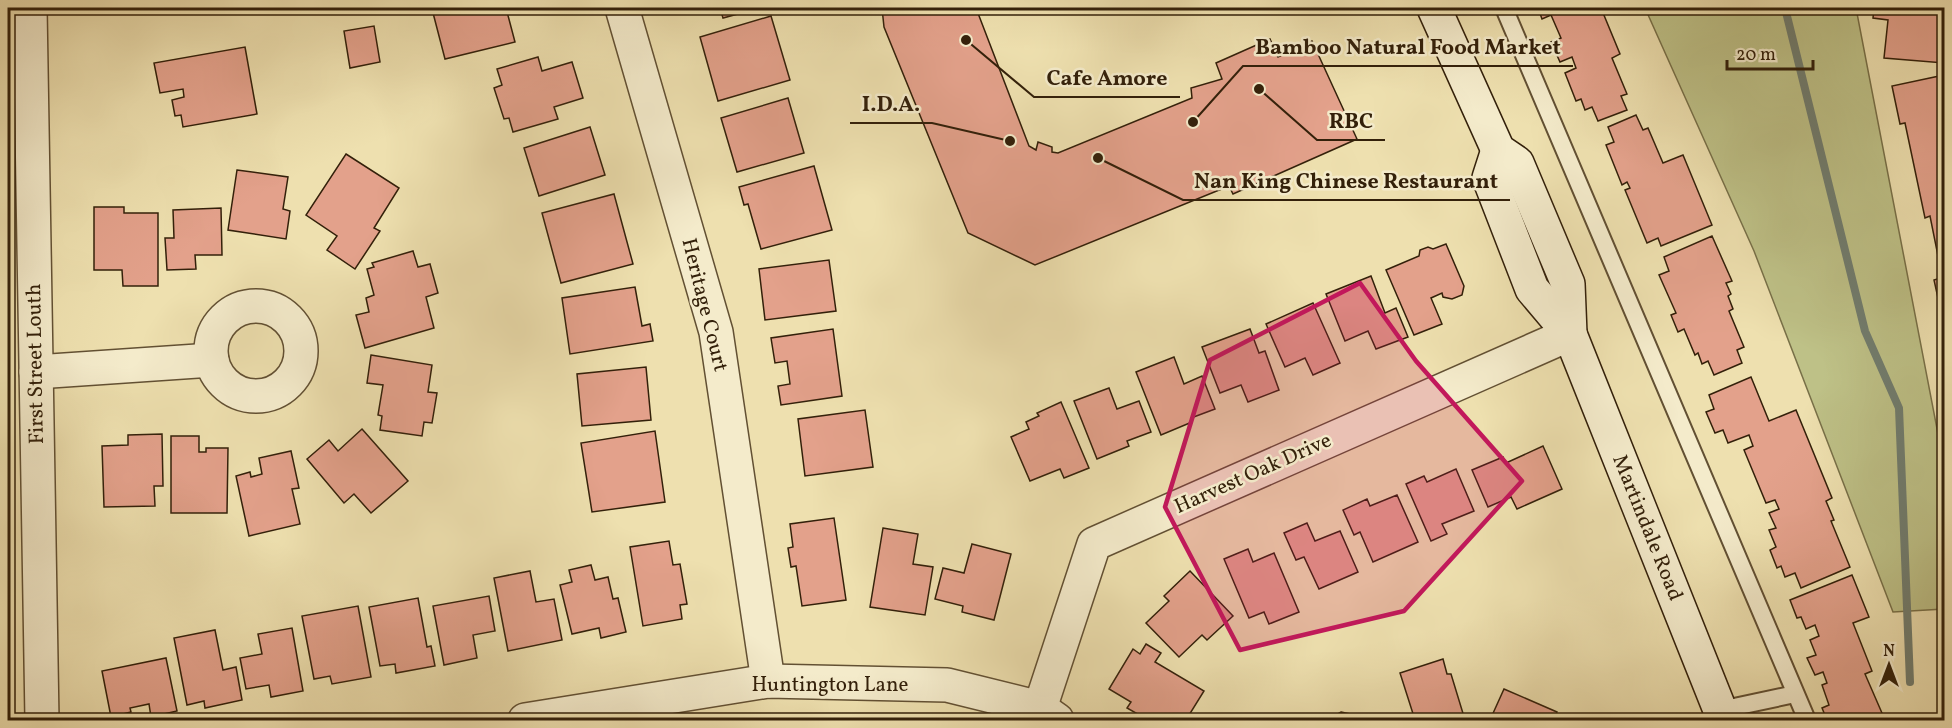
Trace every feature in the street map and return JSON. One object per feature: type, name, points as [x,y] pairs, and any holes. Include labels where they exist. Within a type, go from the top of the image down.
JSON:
[{"type":"street","name":"First Street Louth","points":[[30,8],[42,720]]},
{"type":"street","name":"Heritage Court","points":[[621,8],[716,332],[768,681]]},
{"type":"street","name":"Martindale Road","points":[[1434,8],[1498,150],[1489,178],[1532,289],[1570,334],[1722,715]]},
{"type":"street","name":"Harvest Oak Drive","points":[[1049,714],[1094,544],[1570,334]]},
{"type":"street","points":[[36,372],[212,360]]},
{"type":"street","name":"Huntington Lane","points":[[534,720],[768,681],[946,685],[1049,714]]},
{"type":"lane","points":[[1504,8],[1806,720]]},
{"type":"lane","points":[[1722,715],[1795,694]]},
{"type":"highlighted area","points":[[1360,283],[1416,361],[1522,481],[1404,611],[1240,650],[1165,507],[1210,360]]},
{"type":"green space","points":[[1645,8],[1856,8],[1944,465],[1944,609],[1893,612],[1754,251]]},
{"type":"building","points":[[506,8],[515,42],[445,59],[432,9]]},
{"type":"building","points":[[720,8],[760,8],[723,18]]},
{"type":"building","points":[[882,8],[976,8],[1029,146],[1036,150],[1038,142],[1052,147],[1052,152],[1058,153],[1192,98],[1191,88],[1222,79],[1216,63],[1270,39],[1278,57],[1312,41],[1357,139],[1233,194],[1229,186],[1035,265],[968,233],[884,27]]},
{"type":"building","points":[[1538,8],[1601,8],[1620,54],[1612,58],[1627,94],[1621,96],[1627,110],[1598,121],[1592,107],[1585,110],[1581,99],[1576,101],[1565,73],[1576,68],[1572,57],[1560,62],[1551,42],[1561,38],[1551,15],[1542,19]]},
{"type":"building","points":[[1874,8],[1944,8],[1944,63],[1884,58],[1888,20],[1873,18]]},
{"type":"building","points":[[771,16],[790,80],[718,101],[700,37]]},
{"type":"building","points":[[374,26],[380,62],[350,68],[344,31]]},
{"type":"building","points":[[245,47],[257,114],[183,127],[181,115],[175,116],[172,100],[184,97],[183,89],[160,93],[154,63]]},
{"type":"building","points":[[538,57],[542,71],[572,62],[583,98],[554,107],[558,119],[513,132],[509,118],[504,119],[494,88],[502,85],[497,69]]},
{"type":"building","points":[[1944,75],[1944,265],[1940,266],[1930,216],[1925,218],[1905,123],[1900,124],[1892,86]]},
{"type":"building","points":[[788,98],[804,153],[737,172],[721,118]]},
{"type":"building","points":[[1636,115],[1643,130],[1648,128],[1663,163],[1683,155],[1712,225],[1661,246],[1658,238],[1647,243],[1625,190],[1630,188],[1627,182],[1622,185],[1606,145],[1614,142],[1608,127]]},
{"type":"building","points":[[590,127],[605,175],[539,196],[524,148]]},
{"type":"building","points":[[346,154],[399,188],[374,228],[380,231],[355,269],[327,250],[337,236],[306,215]]},
{"type":"building","points":[[814,166],[832,230],[761,249],[748,204],[744,205],[739,187]]},
{"type":"building","points":[[237,170],[288,177],[283,209],[290,211],[286,239],[228,230]]},
{"type":"building","points":[[614,194],[633,264],[561,283],[542,213]]},
{"type":"building","points":[[94,207],[124,207],[124,213],[158,213],[158,286],[123,286],[122,270],[94,270]]},
{"type":"building","points":[[221,208],[222,255],[195,255],[196,269],[167,270],[165,238],[174,238],[173,210]]},
{"type":"building","points":[[1712,236],[1732,281],[1726,283],[1731,294],[1728,296],[1733,309],[1729,311],[1744,347],[1737,350],[1742,363],[1714,375],[1708,361],[1702,364],[1698,353],[1695,355],[1684,329],[1678,332],[1671,315],[1676,313],[1659,275],[1669,271],[1664,257]]},
{"type":"building","points":[[1446,244],[1464,286],[1462,295],[1452,299],[1443,297],[1442,293],[1431,298],[1442,324],[1414,335],[1386,270],[1419,256],[1420,250],[1428,247],[1433,249]]},
{"type":"building","points":[[413,251],[418,267],[430,264],[438,293],[426,297],[434,328],[365,348],[356,315],[369,312],[366,298],[374,295],[367,269],[374,267],[372,263]]},
{"type":"building","points":[[829,260],[836,311],[765,320],[759,269]]},
{"type":"building","points":[[1371,276],[1385,313],[1396,308],[1408,337],[1376,349],[1368,331],[1345,341],[1326,294]]},
{"type":"building","points":[[1944,277],[1944,306],[1940,307],[1934,280]]},
{"type":"building","points":[[635,287],[642,326],[650,324],[653,341],[570,354],[562,298]]},
{"type":"building","points":[[1313,303],[1340,363],[1313,375],[1305,358],[1285,367],[1266,324]]},
{"type":"building","points":[[833,329],[842,396],[781,405],[778,386],[790,384],[787,361],[775,363],[771,338]]},
{"type":"building","points":[[1250,329],[1259,353],[1265,351],[1279,390],[1248,402],[1241,385],[1220,393],[1202,347]]},
{"type":"building","points":[[371,355],[432,365],[428,392],[437,393],[432,423],[424,422],[422,436],[380,430],[382,416],[378,415],[383,385],[367,383]]},
{"type":"building","points":[[1174,357],[1184,384],[1202,376],[1215,409],[1191,418],[1192,422],[1161,435],[1136,372]]},
{"type":"building","points":[[646,367],[651,420],[582,426],[577,374]]},
{"type":"building","points":[[1751,377],[1769,421],[1796,410],[1832,498],[1826,501],[1834,520],[1831,521],[1850,567],[1801,588],[1795,573],[1785,577],[1781,566],[1777,568],[1770,550],[1776,547],[1769,530],[1776,528],[1769,513],[1779,509],[1775,500],[1766,503],[1744,450],[1753,446],[1749,435],[1728,443],[1723,430],[1715,433],[1706,412],[1714,409],[1709,395]]},
{"type":"building","points":[[1109,388],[1117,409],[1139,401],[1151,432],[1127,441],[1129,446],[1097,459],[1074,401]]},
{"type":"building","points":[[1061,402],[1089,468],[1064,478],[1060,469],[1030,481],[1011,437],[1029,429],[1026,422],[1039,416],[1037,413]]},
{"type":"building","points":[[865,410],[873,467],[805,476],[798,419]]},
{"type":"building","points":[[362,429],[408,481],[371,513],[354,494],[344,503],[307,459],[329,440],[338,451]]},
{"type":"building","points":[[655,431],[665,502],[592,512],[581,443]]},
{"type":"building","points":[[162,434],[163,486],[154,486],[155,506],[104,507],[102,446],[128,445],[128,435]]},
{"type":"building","points":[[171,436],[199,436],[199,452],[206,452],[206,448],[228,448],[227,513],[171,513]]},
{"type":"building","points":[[1543,446],[1562,489],[1517,509],[1511,497],[1488,507],[1472,470],[1503,457],[1506,463]]},
{"type":"building","points":[[291,451],[299,488],[292,489],[300,524],[249,536],[236,476],[250,472],[251,477],[262,474],[259,458]]},
{"type":"building","points":[[1456,469],[1474,511],[1442,524],[1447,534],[1431,541],[1406,484],[1424,476],[1427,482]]},
{"type":"building","points":[[1397,495],[1418,542],[1373,562],[1360,532],[1354,535],[1343,510],[1367,499],[1370,506]]},
{"type":"building","points":[[834,518],[846,600],[802,606],[796,566],[791,567],[788,548],[793,547],[790,524]]},
{"type":"building","points":[[1307,523],[1315,541],[1340,531],[1358,572],[1319,589],[1304,557],[1296,560],[1284,533]]},
{"type":"building","points":[[883,528],[918,534],[913,564],[933,567],[925,615],[870,607]]},
{"type":"building","points":[[669,541],[673,565],[680,564],[687,604],[680,605],[682,619],[643,626],[630,547]]},
{"type":"building","points":[[972,544],[1011,554],[994,620],[962,612],[963,606],[935,599],[943,568],[964,573]]},
{"type":"building","points":[[1248,549],[1253,562],[1274,553],[1299,612],[1269,624],[1264,612],[1249,618],[1224,559]]},
{"type":"building","points":[[591,565],[595,580],[608,577],[613,599],[618,598],[626,632],[601,638],[599,628],[572,634],[560,585],[572,582],[569,570]]},
{"type":"building","points":[[530,571],[536,602],[554,599],[562,640],[508,651],[494,578]]},
{"type":"building","points":[[1190,571],[1233,616],[1207,640],[1202,635],[1179,657],[1146,623],[1169,601],[1164,596]]},
{"type":"building","points":[[1852,575],[1869,617],[1853,623],[1872,671],[1865,674],[1885,720],[1827,720],[1822,708],[1829,705],[1822,685],[1827,683],[1823,672],[1815,675],[1807,658],[1816,655],[1810,640],[1819,636],[1815,625],[1806,629],[1801,617],[1797,618],[1790,600]]},
{"type":"building","points":[[489,596],[495,631],[473,635],[477,658],[444,665],[433,606]]},
{"type":"building","points":[[418,598],[427,647],[431,646],[435,666],[396,673],[395,664],[380,666],[369,607]]},
{"type":"building","points":[[358,606],[371,677],[332,684],[330,676],[314,679],[302,616]]},
{"type":"building","points":[[292,628],[303,691],[271,697],[269,685],[246,689],[240,658],[262,654],[258,634]]},
{"type":"building","points":[[215,630],[223,670],[236,667],[242,700],[205,708],[204,701],[187,705],[174,638]]},
{"type":"building","points":[[1146,644],[1161,653],[1155,662],[1204,691],[1186,720],[1148,720],[1127,708],[1131,702],[1109,689],[1133,649],[1140,654]]},
{"type":"building","points":[[166,658],[177,711],[151,717],[149,704],[130,708],[131,712],[111,717],[102,671]]},
{"type":"building","points":[[1443,659],[1447,674],[1451,674],[1465,720],[1415,720],[1400,673]]},
{"type":"building","points":[[1504,689],[1557,712],[1554,720],[1490,720]]},
{"type":"building","points":[[1341,712],[1350,714],[1353,720],[1333,720],[1332,717]]},
{"type":"waterway","points":[[1785,8],[1865,331],[1899,408],[1910,682]]},
{"type":"place","name":"Cafe Amore","points":[[966,40]]},
{"type":"place","name":"RBC","points":[[1259,89]]},
{"type":"place","name":"Bamboo Natural Food Market","points":[[1193,122]]},
{"type":"place","name":"I.D.A.","points":[[1010,141]]},
{"type":"place","name":"Nan King Chinese Restaurant","points":[[1098,158]]}]
